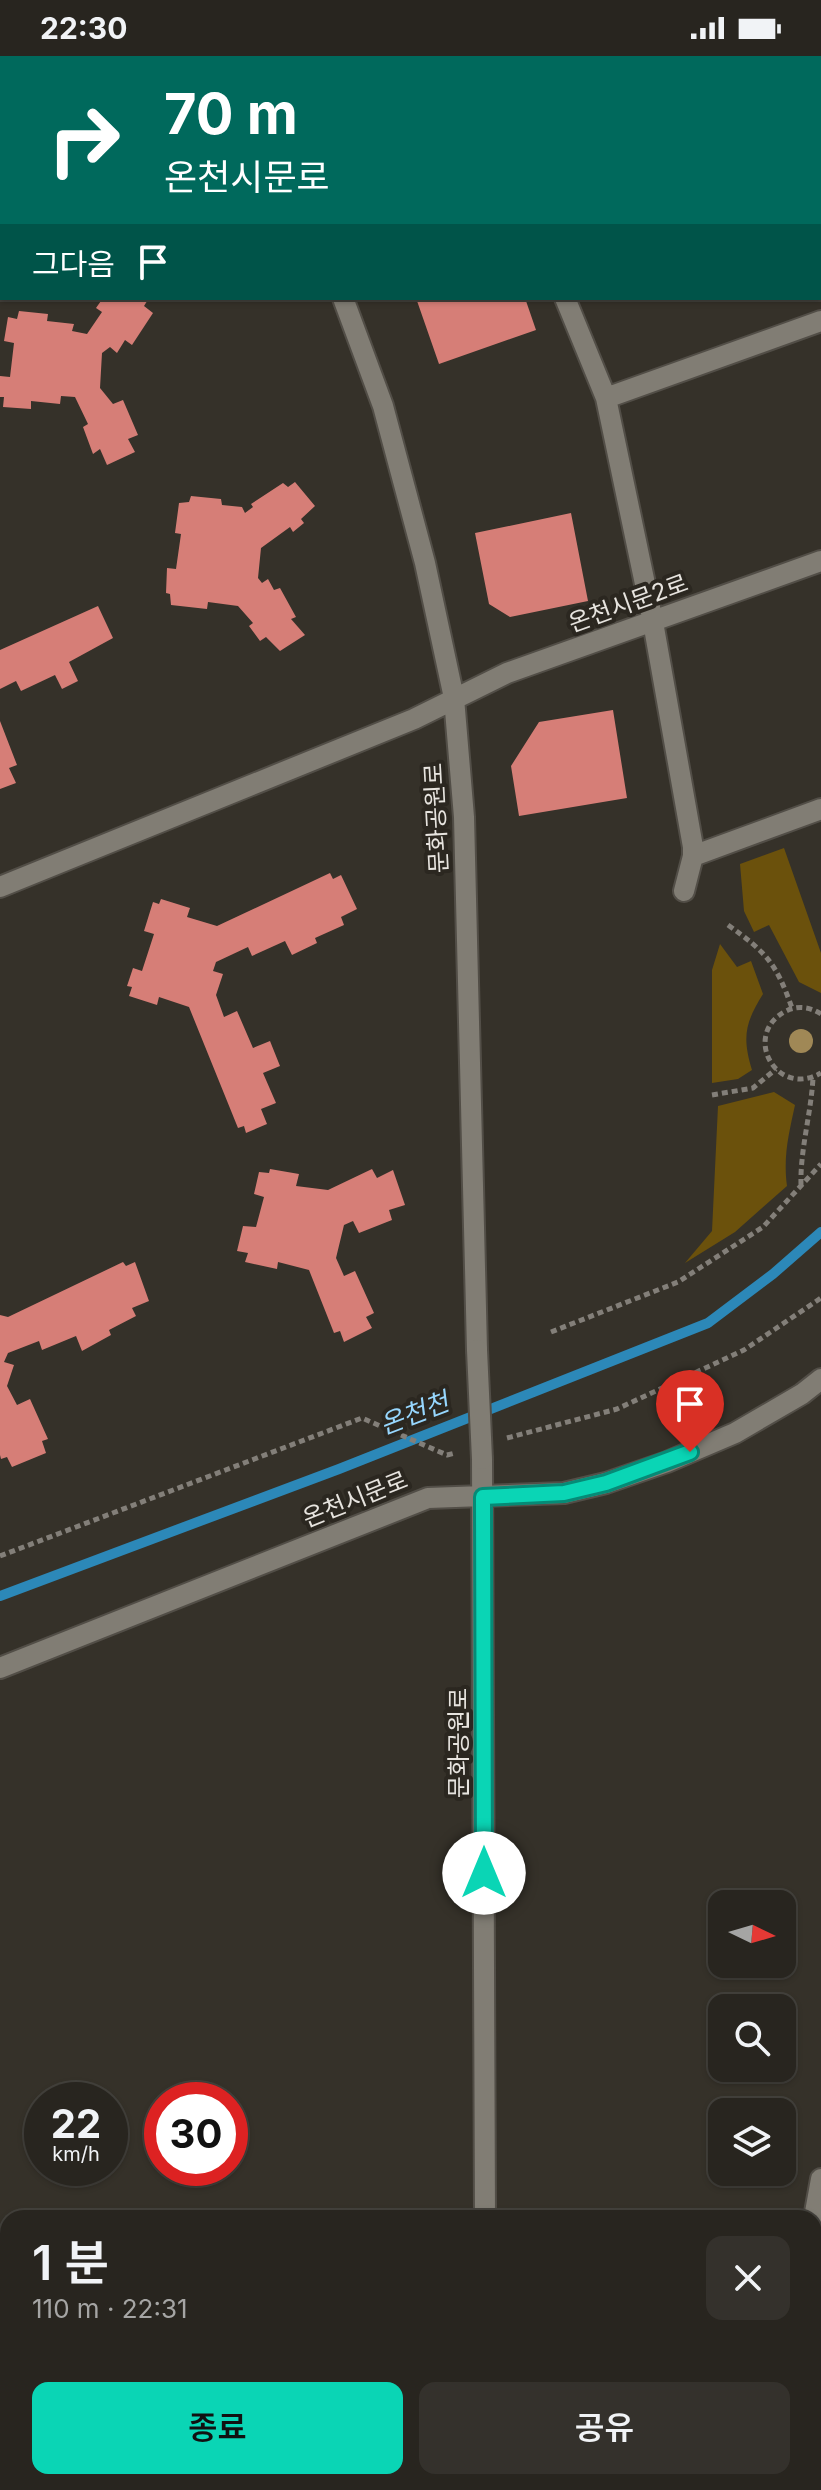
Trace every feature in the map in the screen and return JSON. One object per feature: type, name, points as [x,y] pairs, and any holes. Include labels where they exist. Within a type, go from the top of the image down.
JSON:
[{"type":"street","name":"문화공원로","points":[[344,300],[383,406],[425,563],[454,698],[464,817],[483,1497],[485,2210]]},
{"type":"street","points":[[566,300],[606,398],[653,622],[693,856],[684,891]]},
{"type":"street","points":[[606,398],[821,321]]},
{"type":"street","name":"온천시문2로","points":[[0,887],[414,719],[507,673],[821,561]]},
{"type":"street","points":[[693,856],[821,809]]},
{"type":"street","name":"온천시문로","points":[[0,1668],[428,1498],[564,1493],[631,1475],[735,1433],[802,1394],[821,1379]]},
{"type":"street","points":[[816,2210],[821,2179]]},
{"type":"path","points":[[728,925],[756,946],[780,973],[792,1008]]},
{"type":"path","points":[[821,1014],[805,1007],[792,1008],[772,1021],[766,1033],[767,1055],[776,1069],[790,1078],[802,1080],[821,1073]]},
{"type":"path","points":[[712,1095],[753,1088],[776,1069]]},
{"type":"path","points":[[801,1185],[813,1078]]},
{"type":"path","points":[[551,1332],[678,1282],[763,1227],[821,1164]]},
{"type":"path","points":[[550,1426],[617,1409],[744,1350],[821,1298]]},
{"type":"path","points":[[0,1556],[362,1418],[447,1455]]},
{"type":"shaded area","points":[[784,848],[821,953],[821,993],[799,982],[769,925],[754,932],[744,911],[740,864]]},
{"type":"shaded area","points":[[720,944],[737,967],[751,961],[763,994],[747,1030],[752,1070],[738,1079],[712,1083],[712,970]]},
{"type":"shaded area","points":[[774,1092],[795,1105],[786,1155],[787,1186],[735,1232],[685,1263],[712,1231],[718,1106]]},
{"type":"building","points":[[102,300],[148,300],[144,306],[153,313],[132,345],[125,340],[117,353],[110,347],[102,353],[100,388],[113,404],[123,400],[138,435],[128,439],[135,452],[107,465],[100,449],[93,454],[83,427],[88,424],[75,397],[61,396],[60,404],[31,401],[31,409],[3,407],[4,397],[0,397],[0,376],[10,377],[14,343],[4,341],[8,317],[17,319],[19,311],[48,314],[47,321],[74,324],[72,331],[87,334],[102,312],[96,308]]},
{"type":"building","points":[[417,300],[526,300],[536,330],[439,364]]},
{"type":"building","points":[[295,482],[315,506],[301,519],[304,523],[293,532],[290,527],[261,548],[258,578],[262,583],[268,579],[274,590],[280,588],[296,617],[291,619],[305,635],[280,651],[266,637],[260,641],[249,626],[253,623],[238,606],[208,602],[207,609],[171,605],[170,594],[166,593],[167,568],[176,569],[181,534],[175,533],[179,503],[189,502],[191,496],[221,499],[222,505],[242,507],[245,513],[253,507],[251,504],[283,483],[288,487]]},
{"type":"building","points":[[571,513],[588,601],[510,617],[489,604],[475,533]]},
{"type":"building","points":[[98,606],[113,638],[69,662],[78,681],[62,689],[55,675],[21,691],[16,681],[0,689],[0,650]]},
{"type":"building","points":[[613,710],[627,798],[519,816],[511,766],[539,722]]},
{"type":"building","points":[[0,721],[17,765],[9,768],[16,783],[0,789]]},
{"type":"building","points":[[330,873],[333,879],[341,875],[357,909],[341,917],[344,925],[315,938],[317,943],[292,955],[285,941],[252,956],[248,947],[216,962],[213,971],[223,974],[216,995],[224,1017],[237,1011],[253,1048],[270,1041],[280,1066],[263,1073],[276,1103],[261,1109],[267,1124],[246,1133],[244,1126],[238,1128],[189,1007],[159,997],[157,1005],[129,996],[132,987],[127,986],[133,968],[142,971],[154,934],[144,931],[153,902],[159,904],[161,899],[190,908],[187,917],[217,926]]},
{"type":"building","points":[[270,1169],[299,1174],[296,1186],[328,1190],[372,1169],[377,1178],[393,1170],[405,1205],[389,1210],[392,1220],[359,1233],[353,1221],[344,1225],[336,1258],[344,1276],[355,1271],[374,1313],[366,1317],[372,1328],[344,1342],[340,1331],[334,1333],[309,1270],[278,1262],[277,1269],[245,1262],[248,1253],[237,1251],[243,1226],[256,1227],[264,1197],[254,1194],[259,1172],[269,1173]]},
{"type":"building","points":[[123,1262],[126,1266],[135,1262],[149,1301],[132,1308],[136,1316],[109,1330],[111,1335],[82,1351],[76,1336],[42,1350],[39,1341],[8,1353],[4,1362],[14,1365],[7,1386],[17,1405],[30,1399],[48,1439],[42,1441],[46,1453],[12,1467],[7,1457],[1,1459],[0,1455],[0,1315],[8,1317]]},
{"type":"waterway","name":"온천천","points":[[0,1596],[339,1469],[708,1323],[773,1274],[821,1232]]},
{"type":"route","points":[[484,1873],[483,1497],[564,1493],[606,1483],[690,1452]]}]
